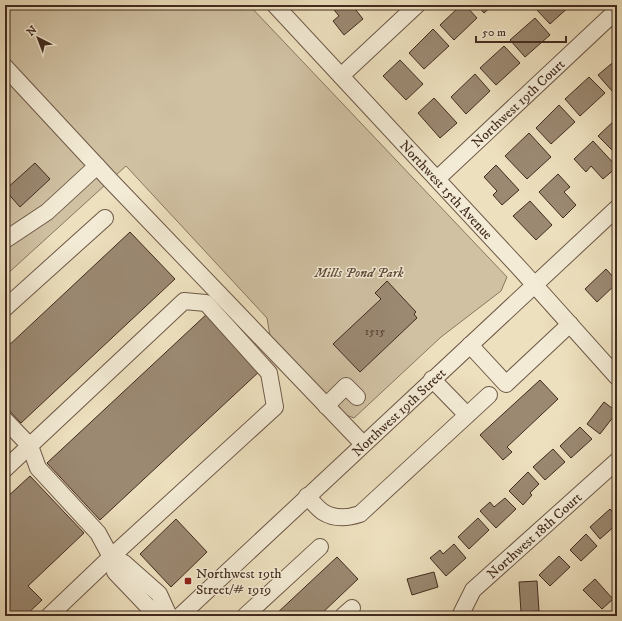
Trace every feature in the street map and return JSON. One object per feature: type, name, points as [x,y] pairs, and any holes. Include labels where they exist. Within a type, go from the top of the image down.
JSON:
[{"type":"street","name":"Northwest 15th Avenue","points":[[275,5],[535,285],[617,377]]},
{"type":"street","points":[[341,76],[417,5]]},
{"type":"street","name":"Northwest 19th Court","points":[[437,179],[617,10]]},
{"type":"street","points":[[5,67],[97,166],[363,444]]},
{"type":"street","points":[[5,240],[47,212],[97,166]]},
{"type":"street","name":"Northwest 19th Street","points":[[180,616],[432,379],[617,208]]},
{"type":"street","points":[[5,308],[105,218]]},
{"type":"street","points":[[5,469],[184,301],[206,303],[269,373],[276,407],[111,557],[49,616]]},
{"type":"street","points":[[470,345],[506,384],[570,324]]},
{"type":"street","points":[[432,379],[467,415]]},
{"type":"street","points":[[326,406],[346,386],[357,397]]},
{"type":"street","points":[[307,496],[323,512],[336,517],[348,518],[360,514],[489,395]]},
{"type":"street","points":[[5,420],[30,446],[38,468],[98,533],[111,557],[115,572],[157,616]]},
{"type":"street","name":"Northwest 18th Court","points":[[460,616],[473,590],[617,460]]},
{"type":"street","points":[[245,616],[320,547]]},
{"type":"street","points":[[111,557],[124,563],[159,594],[169,616]]},
{"type":"green space","name":"Mills Pond Park","points":[[5,5],[249,5],[507,277],[501,291],[441,337],[354,418],[346,415],[270,336],[267,318],[126,166],[5,276]]},
{"type":"building","points":[[330,5],[352,5],[363,19],[344,35],[333,21],[339,16]]},
{"type":"building","points":[[461,5],[465,5],[477,18],[454,40],[440,25]]},
{"type":"building","points":[[477,5],[493,5],[484,13]]},
{"type":"building","points":[[539,5],[571,5],[550,24],[536,9]]},
{"type":"building","points":[[535,18],[550,35],[525,57],[510,40]]},
{"type":"building","points":[[433,29],[449,46],[424,69],[409,53]]},
{"type":"building","points":[[504,46],[520,63],[496,85],[480,68]]},
{"type":"building","points":[[617,59],[617,87],[612,91],[598,75]]},
{"type":"building","points":[[400,60],[423,84],[406,100],[383,76]]},
{"type":"building","points":[[475,74],[490,91],[466,114],[451,97]]},
{"type":"building","points":[[589,77],[605,93],[580,116],[565,99]]},
{"type":"building","points":[[434,98],[457,123],[440,138],[418,113]]},
{"type":"building","points":[[559,105],[575,122],[551,144],[536,128]]},
{"type":"building","points":[[617,118],[617,155],[598,136]]},
{"type":"building","points":[[529,133],[551,157],[527,179],[505,156]]},
{"type":"building","points":[[593,141],[617,167],[603,179],[591,166],[586,172],[574,159]]},
{"type":"building","points":[[35,163],[50,179],[20,207],[5,190]]},
{"type":"building","points":[[496,165],[519,190],[502,205],[493,195],[497,191],[484,177]]},
{"type":"building","points":[[558,174],[570,187],[564,192],[576,205],[563,218],[539,192]]},
{"type":"building","points":[[530,201],[552,225],[536,240],[513,216]]},
{"type":"building","points":[[130,232],[175,279],[21,423],[5,406],[5,349]]},
{"type":"building","points":[[606,269],[617,281],[617,283],[597,302],[585,289]]},
{"type":"building","points":[[387,281],[416,312],[414,314],[417,318],[360,372],[333,344],[381,299],[375,293]]},
{"type":"building","points":[[209,312],[262,369],[100,520],[47,463]]},
{"type":"building","points":[[540,380],[558,399],[507,447],[512,452],[503,460],[480,435]]},
{"type":"building","points":[[604,402],[617,412],[600,434],[587,424]]},
{"type":"building","points":[[580,427],[592,439],[571,458],[560,446]]},
{"type":"building","points":[[553,449],[565,462],[545,480],[533,467]]},
{"type":"building","points":[[528,472],[539,484],[530,493],[532,495],[523,505],[509,491]]},
{"type":"building","points":[[30,476],[84,533],[28,586],[42,600],[25,616],[5,616],[5,499]]},
{"type":"building","points":[[505,498],[516,509],[496,528],[480,511],[490,502],[494,507]]},
{"type":"building","points":[[610,509],[617,517],[617,524],[600,539],[590,527]]},
{"type":"building","points":[[478,518],[489,530],[469,549],[458,537]]},
{"type":"building","points":[[176,519],[207,552],[171,587],[140,554]]},
{"type":"building","points":[[586,534],[597,546],[581,561],[570,550]]},
{"type":"building","points":[[454,544],[466,558],[446,576],[430,558],[440,550],[443,554]]},
{"type":"building","points":[[559,556],[570,567],[550,586],[539,575]]},
{"type":"building","points":[[337,557],[358,579],[319,616],[274,616]]},
{"type":"building","points":[[434,572],[438,587],[412,595],[407,579]]},
{"type":"building","points":[[595,579],[613,599],[602,609],[583,590]]},
{"type":"building","points":[[537,581],[539,611],[521,612],[519,582]]},
{"type":"place","name":"Northwest 19th Street/# 1919","points":[[188,581]]}]
